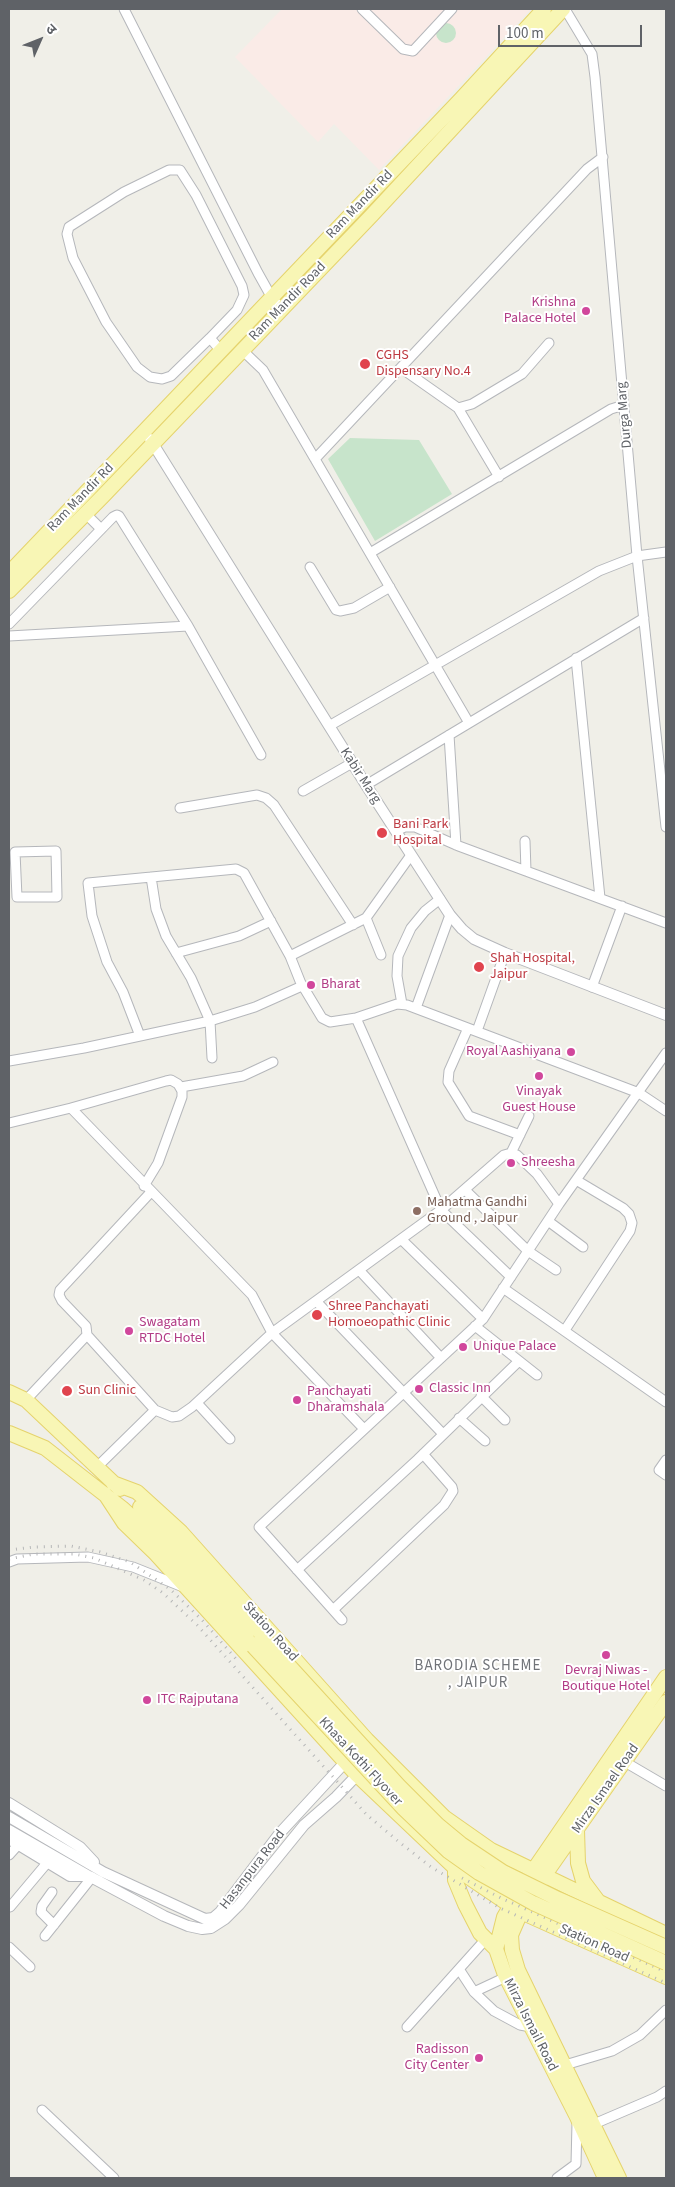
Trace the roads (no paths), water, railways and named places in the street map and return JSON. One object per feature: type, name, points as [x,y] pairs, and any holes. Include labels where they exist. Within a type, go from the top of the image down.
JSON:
[{"type":"main road","name":"Ram Mandir Rd","points":[[9,573],[81,508],[145,431],[461,99],[544,9]]},
{"type":"main road","name":"Ram Mandir Road","points":[[9,591],[81,508],[153,443],[378,208],[564,9]]},
{"type":"main road","points":[[9,1380],[19,1397]]},
{"type":"main road","name":"Station Road","points":[[19,1397],[97,1467],[109,1488],[124,1524],[156,1554],[357,1775],[455,1868],[516,1909],[666,1977]]},
{"type":"main road","name":"Station Road","points":[[9,1433],[45,1448],[109,1488],[138,1492],[181,1532],[367,1740],[444,1817],[491,1850],[666,1934]]},
{"type":"main road","name":"Khasa Kothi Flyover","points":[[109,1488],[170,1537],[357,1742],[438,1825],[461,1844],[503,1872],[558,1899],[666,1947]]},
{"type":"main road","name":"Khasa Kothi Flyover","points":[[126,1502],[152,1535],[311,1709],[404,1809],[448,1851],[479,1873],[533,1903],[666,1963]]},
{"type":"main road","points":[[538,1873],[666,1676]]},
{"type":"main road","name":"Mirza Ismael Road","points":[[538,1873],[577,1830],[666,1702]]},
{"type":"main road","points":[[577,1830],[578,1863],[583,1881],[599,1902]]},
{"type":"main road","points":[[455,1868],[455,1880],[465,1904],[491,1945]]},
{"type":"main road","name":"Mirza Ismail Road","points":[[538,1873],[516,1909],[511,1935],[512,1950],[518,1970],[619,2178]]},
{"type":"main road","name":"Mirza Ismail Road","points":[[516,1909],[504,1917],[491,1945],[605,2178]]},
{"type":"street","points":[[124,9],[272,298],[282,309]]},
{"type":"street","points":[[362,9],[403,49],[413,51],[452,9]]},
{"type":"street","name":"Durga Marg","points":[[564,9],[592,54],[603,157],[637,556],[666,827]]},
{"type":"street","points":[[315,459],[587,169],[603,157]]},
{"type":"street","points":[[170,170],[180,170],[196,195],[242,286],[244,295],[237,310],[210,338],[171,376],[162,378],[150,377],[137,367],[106,322],[73,258],[67,234],[69,227],[124,192],[170,170]]},
{"type":"street","points":[[210,338],[221,351]]},
{"type":"street","points":[[458,408],[472,404],[522,374],[549,343]]},
{"type":"street","points":[[241,349],[263,370],[469,723]]},
{"type":"street","points":[[401,368],[458,408],[499,477]]},
{"type":"street","points":[[370,554],[611,409],[624,406]]},
{"type":"street","name":"Kabir Marg","points":[[145,431],[352,763],[450,915],[462,930],[474,939],[505,953],[666,1015]]},
{"type":"street","points":[[81,508],[101,529]]},
{"type":"street","points":[[9,624],[115,515],[119,516],[188,626],[261,755]]},
{"type":"street","points":[[329,726],[599,571],[637,556],[666,552]]},
{"type":"street","points":[[310,567],[336,610],[340,611],[354,608],[390,587]]},
{"type":"street","points":[[366,785],[644,618]]},
{"type":"street","points":[[9,636],[188,626]]},
{"type":"street","points":[[576,658],[600,898]]},
{"type":"street","points":[[449,735],[456,845]]},
{"type":"street","points":[[303,791],[352,763]]},
{"type":"street","points":[[180,808],[257,795],[266,798],[274,805],[353,925]]},
{"type":"street","points":[[396,831],[405,827],[415,827],[456,845],[666,922]]},
{"type":"street","points":[[525,841],[526,871]]},
{"type":"street","points":[[56,851],[56,897],[17,897],[12,871],[15,852],[56,851]]},
{"type":"street","points":[[290,956],[366,918],[411,855]]},
{"type":"street","points":[[140,1036],[123,992],[107,962],[92,916],[88,884],[236,869],[244,873],[290,956],[301,983],[322,1018],[330,1022],[336,1022],[402,1004],[639,1093],[666,1111]]},
{"type":"street","points":[[151,877],[156,909],[166,936],[191,978],[210,1021],[212,1058]]},
{"type":"street","points":[[402,1004],[397,976],[398,956],[411,928],[425,911],[440,899]]},
{"type":"street","points":[[592,986],[622,906]]},
{"type":"street","points":[[416,1008],[450,915]]},
{"type":"street","points":[[366,918],[381,955]]},
{"type":"street","points":[[176,953],[239,936],[271,921]]},
{"type":"street","points":[[505,953],[472,1030],[449,1071],[448,1082],[468,1116],[520,1135]]},
{"type":"street","points":[[9,1061],[210,1021],[255,1007],[302,986],[301,983]]},
{"type":"street","points":[[356,1018],[441,1210],[511,1277]]},
{"type":"street","points":[[342,1620],[259,1527],[483,1319],[559,1204],[666,1053]]},
{"type":"street","points":[[181,1087],[243,1076],[273,1062]]},
{"type":"street","points":[[9,1123],[71,1108],[166,1081],[175,1081],[181,1087],[182,1097],[148,1189],[60,1290],[59,1296],[86,1326],[87,1335],[155,1410],[172,1417],[179,1416],[197,1403],[272,1334],[441,1210],[504,1155],[511,1153],[518,1155],[537,1174],[559,1204]]},
{"type":"street","points":[[71,1108],[252,1295],[272,1334],[364,1429]]},
{"type":"street","points":[[511,1153],[529,1116]]},
{"type":"street","points":[[565,1330],[630,1231],[632,1223],[623,1208],[576,1180]]},
{"type":"street","points":[[465,1190],[528,1251],[556,1270]]},
{"type":"street","points":[[548,1221],[583,1247]]},
{"type":"street","points":[[401,1239],[483,1319]]},
{"type":"street","points":[[359,1270],[441,1358]]},
{"type":"street","points":[[503,1288],[666,1402]]},
{"type":"street","points":[[316,1301],[443,1434]]},
{"type":"street","points":[[475,1326],[537,1375]]},
{"type":"street","points":[[19,1397],[87,1335]]},
{"type":"street","points":[[297,1570],[423,1454],[518,1360]]},
{"type":"street","points":[[481,1396],[505,1420]]},
{"type":"street","points":[[197,1403],[230,1439]]},
{"type":"street","points":[[97,1467],[155,1410]]},
{"type":"street","points":[[459,1418],[485,1442]]},
{"type":"street","points":[[333,1610],[444,1505],[453,1491],[452,1487],[423,1454]]},
{"type":"street","points":[[666,1460],[659,1470],[666,1475]]},
{"type":"street","points":[[9,1562],[17,1559],[88,1557],[133,1567],[187,1588]]},
{"type":"street","name":"Hasanpura Road","points":[[96,1877],[193,1916],[205,1919],[213,1918],[220,1912],[279,1834],[367,1740]]},
{"type":"street","name":"Hasanpura Road","points":[[9,1817],[78,1856],[96,1877],[138,1901],[188,1926],[202,1929],[212,1928],[225,1919],[239,1905],[304,1825],[336,1797],[379,1753]]},
{"type":"street","points":[[625,1762],[666,1786]]},
{"type":"street","points":[[9,1803],[80,1847],[96,1877]]},
{"type":"street","points":[[9,1830],[73,1867],[96,1877]]},
{"type":"street","points":[[9,1855],[13,1842],[70,1876],[96,1877]]},
{"type":"street","points":[[10,1907],[47,1863]]},
{"type":"street","points":[[45,1936],[96,1877]]},
{"type":"street","points":[[52,1892],[42,1906],[41,1912],[54,1924]]},
{"type":"street","points":[[407,2027],[459,1969],[491,1945]]},
{"type":"street","points":[[9,1947],[30,1967]]},
{"type":"street","points":[[459,1969],[474,1992],[494,2011],[520,2025],[531,2027]]},
{"type":"street","points":[[474,1992],[506,1977]]},
{"type":"street","points":[[564,2065],[612,2051],[640,2035],[666,2010]]},
{"type":"street","points":[[594,2124],[656,2097],[666,2090]]},
{"type":"street","points":[[42,2110],[114,2178]]},
{"type":"street","points":[[557,2178],[576,2164],[578,2144],[576,2117]]},
{"type":"railway","points":[[9,1550],[71,1546],[100,1552],[130,1562],[170,1589],[202,1620],[237,1660]]},
{"type":"railway","points":[[9,1559],[34,1554],[74,1554],[94,1558],[144,1580],[163,1593],[197,1625],[367,1815],[431,1867],[500,1908],[666,1983]]},
{"type":"railway","points":[[462,1878],[501,1898],[666,1972]]},
{"type":"place","name":"Krishna Palace Hotel","points":[[586,311]]},
{"type":"place","name":"CGHS Dispensary No.4","points":[[365,364]]},
{"type":"place","name":"Bani Park Hospital","points":[[382,833]]},
{"type":"place","name":"Shah Hospital, Jaipur","points":[[479,967]]},
{"type":"place","name":"Bharat","points":[[311,985]]},
{"type":"place","name":"Royal Aashiyana","points":[[571,1052]]},
{"type":"place","name":"Vinayak Guest House","points":[[539,1076]]},
{"type":"place","name":"Shreesha","points":[[511,1163]]},
{"type":"place","name":"Mahatma Gandhi Ground , Jaipur","points":[[417,1211]]},
{"type":"place","name":"Shree Panchayati Homoeopathic Clinic","points":[[317,1315]]},
{"type":"place","name":"Swagatam RTDC Hotel","points":[[129,1331]]},
{"type":"place","name":"Unique Palace","points":[[463,1347]]},
{"type":"place","name":"Classic Inn","points":[[419,1389]]},
{"type":"place","name":"Sun Clinic","points":[[67,1391]]},
{"type":"place","name":"Panchayati Dharamshala","points":[[297,1400]]},
{"type":"place","name":"Devraj Niwas - Boutique Hotel","points":[[606,1655]]},
{"type":"place","name":"ITC Rajputana","points":[[147,1700]]},
{"type":"place","name":"Radisson City Center","points":[[479,2058]]},
{"type":"district","name":"BARODIA SCHEME , JAIPUR","points":[[478,1676]]}]
